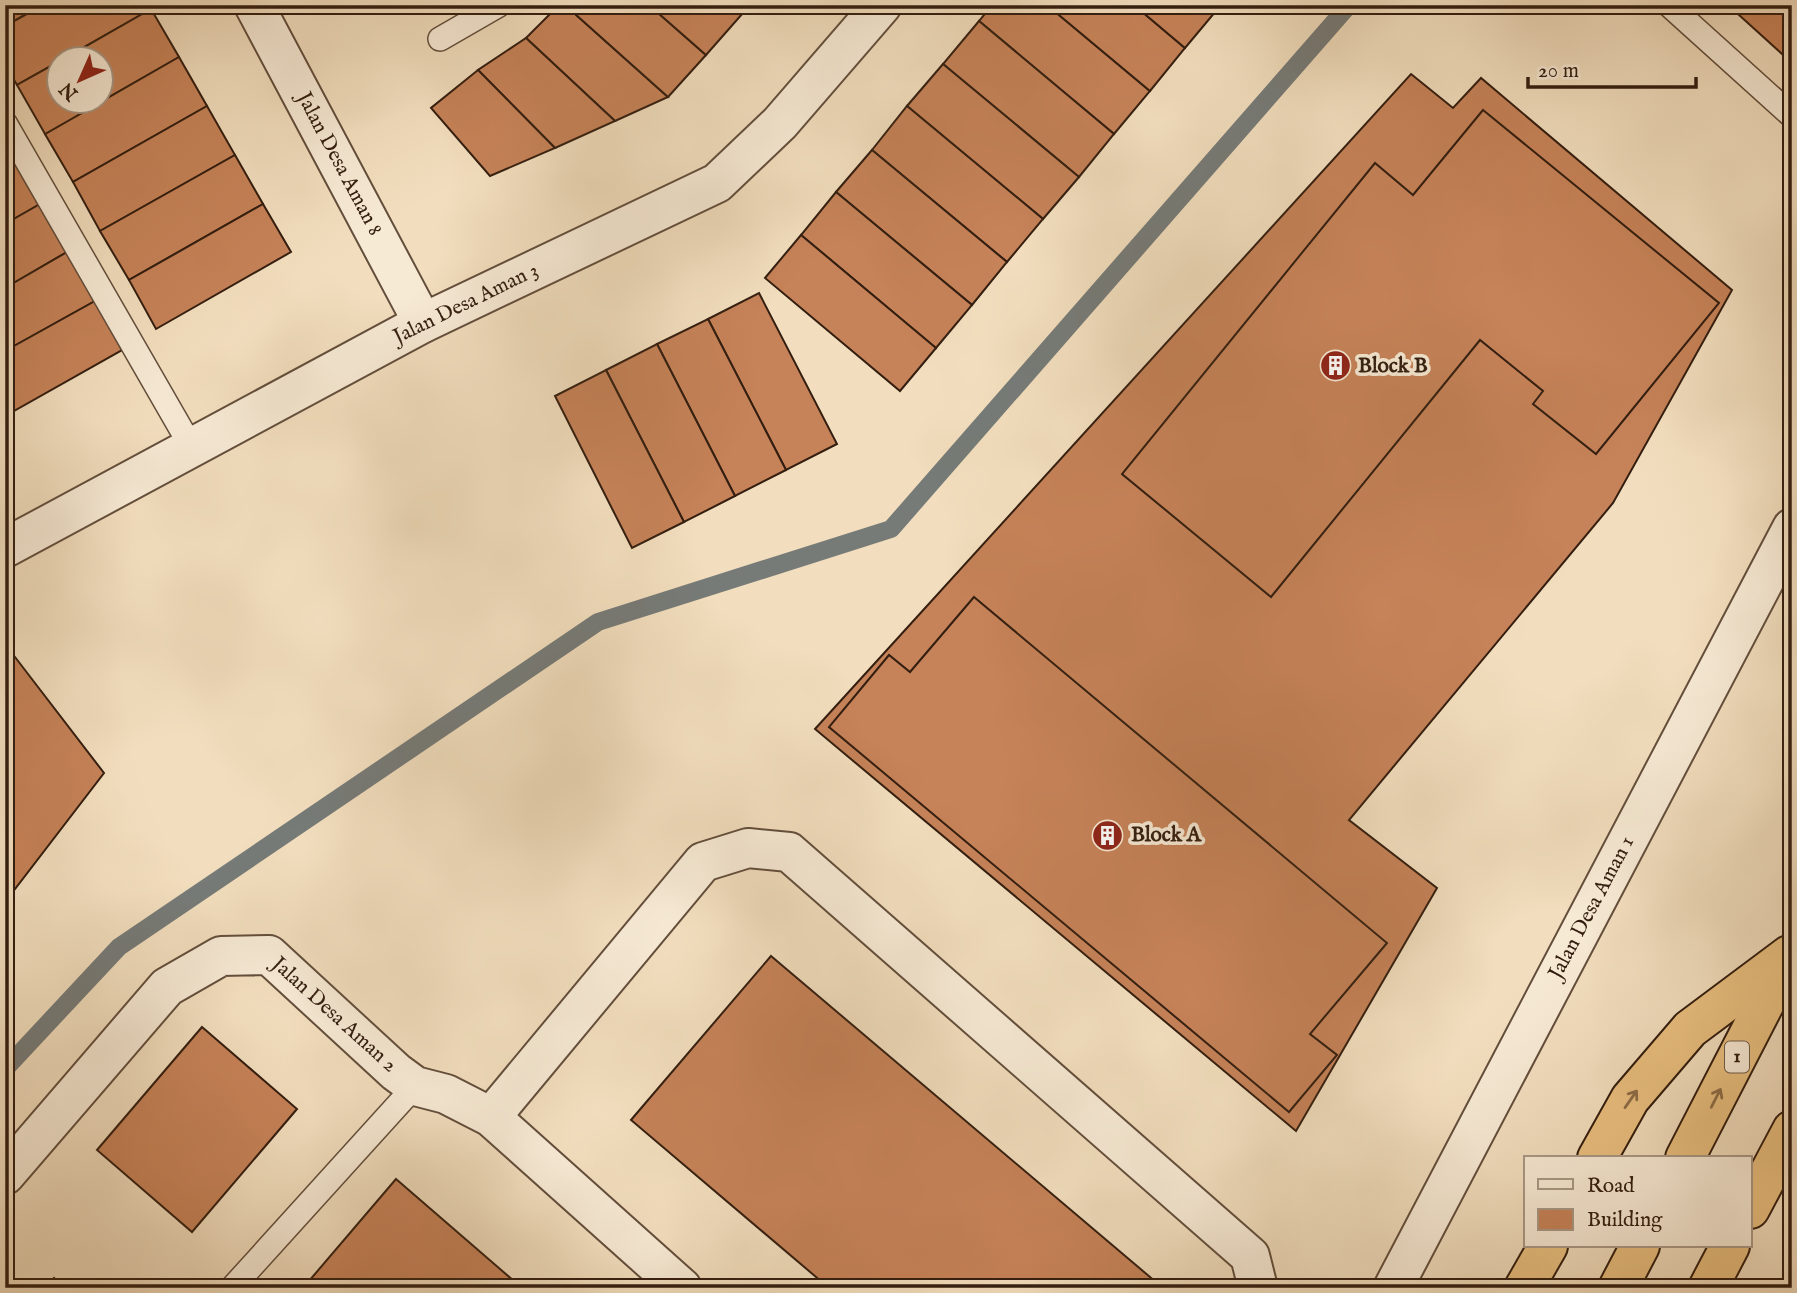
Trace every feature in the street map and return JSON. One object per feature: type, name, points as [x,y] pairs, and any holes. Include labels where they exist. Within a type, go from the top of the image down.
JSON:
[{"type":"highway","points":[[1598,1156],[1630,1099],[1690,1029],[1791,953]]},
{"type":"highway","name":"1","points":[[1686,1156],[1791,953]]},
{"type":"highway","points":[[1752,1205],[1792,1130]]},
{"type":"highway","points":[[1524,1288],[1547,1248]]},
{"type":"highway","points":[[1618,1288],[1639,1248]]},
{"type":"highway","points":[[1708,1288],[1729,1248]]},
{"type":"street","name":"Jalan Desa Aman 8","points":[[254,5],[423,323]]},
{"type":"street","name":"Jalan Desa Aman 3","points":[[5,548],[423,323],[717,183],[780,123],[882,5]]},
{"type":"street","name":"Jalan Desa Aman 1","points":[[1393,1288],[1792,528]]},
{"type":"street","points":[[491,1117],[703,862],[748,848],[789,852],[1250,1256],[1258,1288]]},
{"type":"street","name":"Jalan Desa Aman 2","points":[[5,1175],[166,987],[221,956],[270,955],[396,1072],[415,1086],[446,1094],[491,1117],[681,1288]]},
{"type":"lane","points":[[440,39],[499,5]]},
{"type":"lane","points":[[1669,5],[1792,116]]},
{"type":"lane","points":[[5,122],[192,448]]},
{"type":"lane","points":[[232,1288],[415,1086]]},
{"type":"building","points":[[5,5],[43,5],[5,26]]},
{"type":"building","points":[[43,5],[150,5],[151,9],[86,46],[46,46],[46,69],[17,85],[5,64],[5,26]]},
{"type":"building","points":[[559,5],[565,5],[668,97],[615,121],[526,38]]},
{"type":"building","points":[[565,5],[649,5],[706,55],[668,97]]},
{"type":"building","points":[[649,5],[735,5],[743,13],[706,55]]},
{"type":"building","points":[[992,5],[1047,5],[1150,91],[1114,134],[979,21]]},
{"type":"building","points":[[1047,5],[1134,5],[1185,48],[1150,91]]},
{"type":"building","points":[[1134,5],[1221,5],[1185,48]]},
{"type":"building","points":[[1728,5],[1792,5],[1792,63]]},
{"type":"building","points":[[151,9],[179,57],[116,93],[116,46],[86,46]]},
{"type":"building","points":[[979,21],[1114,134],[1079,177],[943,64]]},
{"type":"building","points":[[526,38],[615,121],[555,148],[478,70]]},
{"type":"building","points":[[179,57],[207,106],[73,182],[45,134],[76,116],[116,116],[116,93]]},
{"type":"building","points":[[943,64],[1079,177],[1043,219],[907,106]]},
{"type":"building","points":[[46,69],[46,116],[76,116],[45,134],[17,85]]},
{"type":"building","points":[[478,70],[555,148],[490,176],[431,108]]},
{"type":"building","points":[[1411,74],[1453,108],[1481,78],[1732,290],[1613,503],[1349,820],[1437,888],[1296,1131],[815,729]]},
{"type":"building","points":[[207,106],[235,155],[100,231],[73,182]]},
{"type":"building","points":[[907,106],[1043,219],[1007,262],[872,150]]},
{"type":"building","name":"Block B","points":[[1483,110],[1719,303],[1596,454],[1533,404],[1543,391],[1480,340],[1271,597],[1122,474],[1375,163],[1413,195]]},
{"type":"building","points":[[872,150],[1007,262],[972,305],[836,192]]},
{"type":"building","points":[[235,155],[263,204],[129,280],[100,231]]},
{"type":"building","points":[[12,156],[40,204],[5,224],[5,160]]},
{"type":"building","points":[[836,192],[972,305],[936,348],[801,235]]},
{"type":"building","points":[[40,204],[67,252],[5,288],[5,224]]},
{"type":"building","points":[[263,204],[291,252],[156,329],[129,280]]},
{"type":"building","points":[[801,235],[936,348],[900,391],[765,278]]},
{"type":"building","points":[[67,252],[95,301],[5,351],[5,288]]},
{"type":"building","points":[[759,293],[837,444],[786,470],[708,319]]},
{"type":"building","points":[[95,301],[122,350],[5,416],[5,351]]},
{"type":"building","points":[[708,319],[786,470],[735,496],[657,344]]},
{"type":"building","points":[[657,344],[735,496],[684,522],[606,370]]},
{"type":"building","points":[[606,370],[684,522],[632,548],[555,396]]},
{"type":"building","name":"Block A","points":[[974,597],[1387,943],[1310,1034],[1337,1055],[1289,1112],[829,727],[889,655],[910,672]]},
{"type":"building","points":[[5,644],[104,773],[5,902]]},
{"type":"building","points":[[771,956],[1163,1288],[829,1288],[631,1120]]},
{"type":"building","points":[[202,1027],[297,1109],[192,1232],[97,1150]]},
{"type":"building","points":[[396,1179],[522,1288],[303,1288]]},
{"type":"building","points":[[54,1278],[66,1288],[46,1288]]},
{"type":"waterway","points":[[5,1069],[119,947],[598,622],[891,529],[1349,5]]},
{"type":"place","name":"Block B","points":[[1335,366]]},
{"type":"place","name":"Block A","points":[[1108,835]]}]
